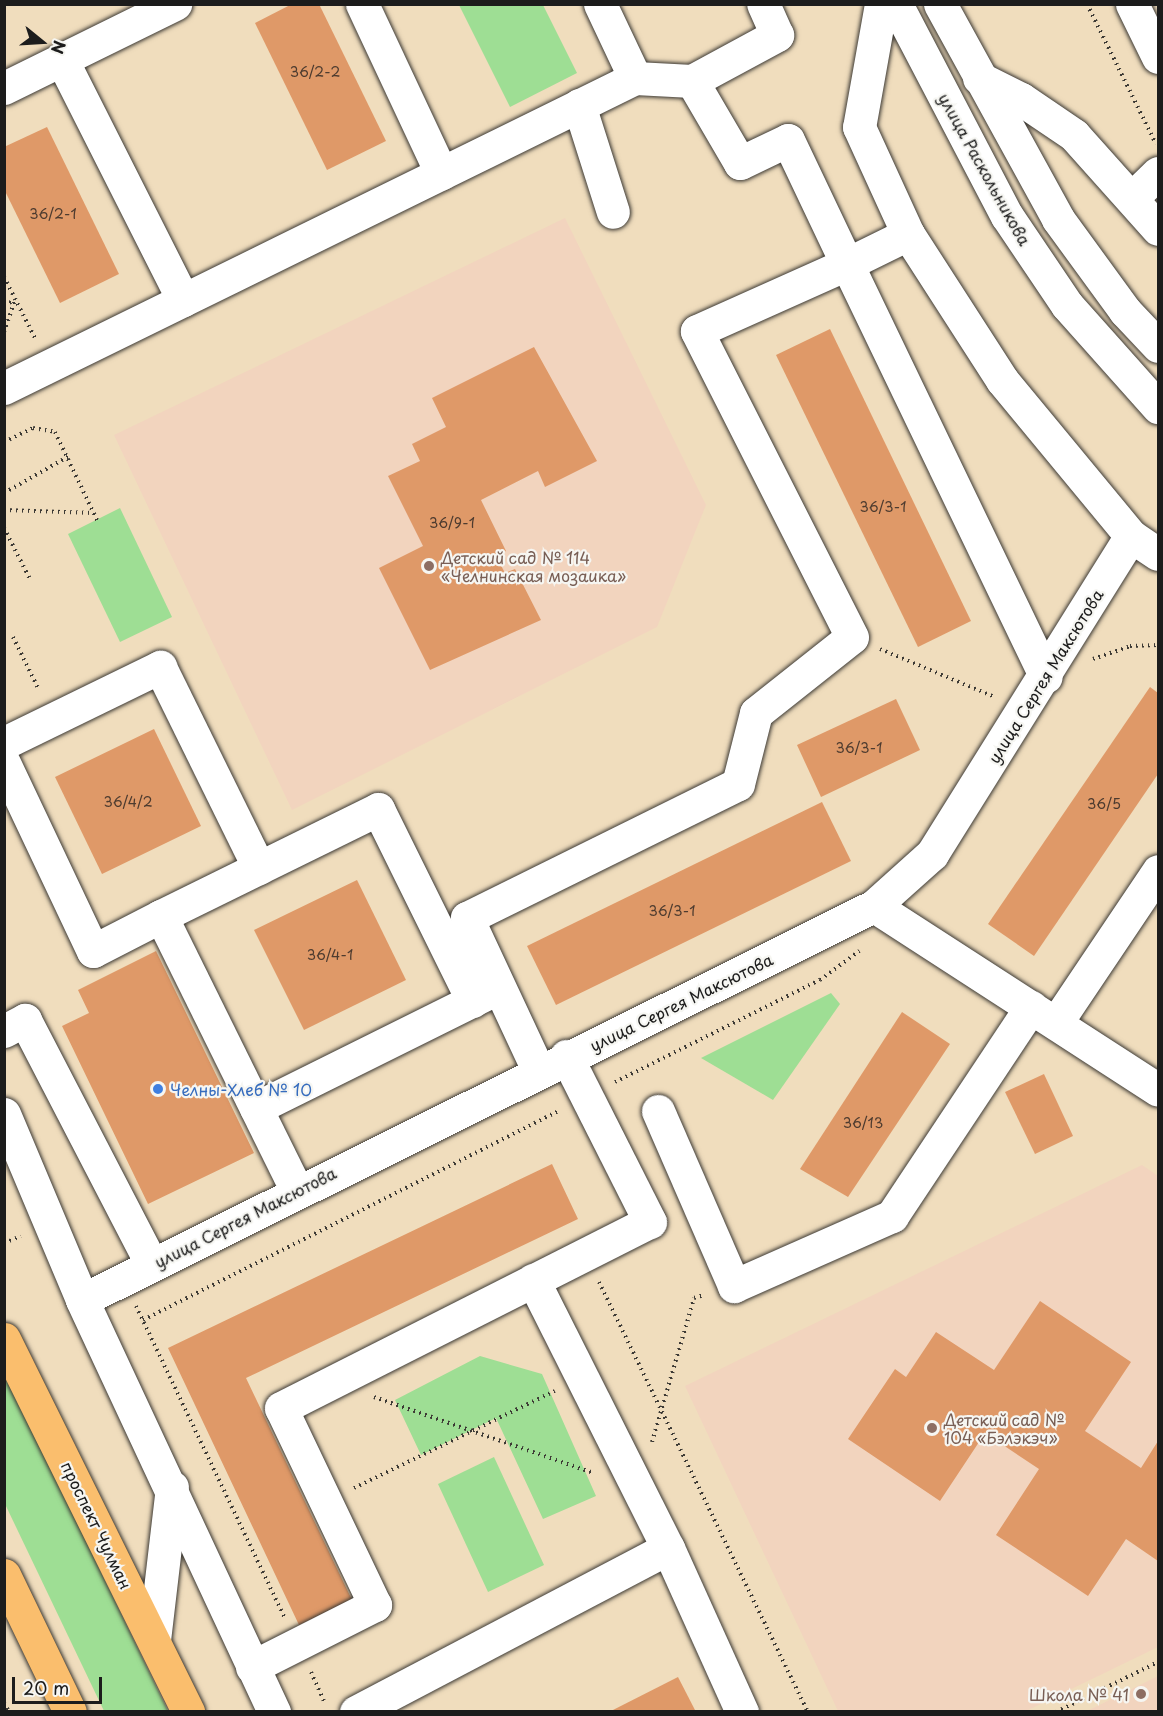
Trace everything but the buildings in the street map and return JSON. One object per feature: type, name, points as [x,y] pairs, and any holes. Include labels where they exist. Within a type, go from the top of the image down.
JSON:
[{"type":"main road","name":"проспект Чулман","points":[[4,1339],[188,1712]]},
{"type":"main road","points":[[4,1575],[70,1712]]},
{"type":"street","points":[[4,88],[175,4]]},
{"type":"street","points":[[362,4],[441,173]]},
{"type":"street","points":[[600,4],[635,78]]},
{"type":"street","points":[[4,388],[635,78],[692,81],[777,35],[763,4]]},
{"type":"street","points":[[881,4],[859,127],[908,234],[1002,380],[1131,536],[1158,554]]},
{"type":"street","name":"улица Раскольникова","points":[[896,4],[1007,216],[1067,305],[1158,407]]},
{"type":"street","points":[[940,4],[1058,219],[1125,310],[1158,346]]},
{"type":"street","points":[[1132,4],[1158,57]]},
{"type":"street","points":[[62,60],[183,300]]},
{"type":"street","points":[[979,78],[1053,118],[1091,151],[1158,229]]},
{"type":"street","points":[[692,81],[740,163],[788,140],[1046,677]]},
{"type":"street","points":[[579,105],[613,212]]},
{"type":"street","points":[[1132,198],[1158,173]]},
{"type":"street","points":[[486,994],[467,918],[738,784],[756,713],[852,637],[697,331],[908,234]]},
{"type":"street","name":"улица Сергея Максютова","points":[[82,1300],[151,1263],[552,1063],[874,906],[932,854],[1026,710],[1131,536]]},
{"type":"street","points":[[4,743],[160,667],[259,868]]},
{"type":"street","points":[[8,778],[93,951],[378,809],[486,994],[586,1096],[650,1222],[281,1408],[375,1605],[252,1667]]},
{"type":"street","points":[[658,1111],[734,1286],[892,1216],[1044,1015],[1158,871]]},
{"type":"street","points":[[874,906],[1158,1090]]},
{"type":"street","points":[[162,916],[297,1191]]},
{"type":"street","points":[[256,1108],[486,994]]},
{"type":"street","points":[[4,1031],[25,1020],[151,1263]]},
{"type":"street","points":[[4,1114],[82,1300],[172,1487],[274,1712]]},
{"type":"street","points":[[533,1280],[668,1548],[742,1712]]},
{"type":"street","points":[[154,1640],[172,1487]]},
{"type":"street","points":[[356,1712],[668,1548]]},
{"type":"path","points":[[1087,4],[1158,150]]},
{"type":"path","points":[[4,277],[48,366]]},
{"type":"path","points":[[4,305],[15,299]]},
{"type":"path","points":[[4,332],[15,299]]},
{"type":"path","points":[[4,442],[47,428],[69,456],[97,520]]},
{"type":"path","points":[[4,493],[69,456]]},
{"type":"path","points":[[4,510],[93,513]]},
{"type":"path","points":[[4,528],[30,579]]},
{"type":"path","points":[[13,637],[45,702]]},
{"type":"path","points":[[852,637],[1026,710]]},
{"type":"path","points":[[1090,661],[1130,646],[1158,645]]},
{"type":"path","points":[[143,1320],[586,1096]]},
{"type":"path","points":[[585,1254],[808,1712]]},
{"type":"path","points":[[123,1279],[330,1712]]},
{"type":"path","points":[[326,1502],[582,1377]]},
{"type":"path","points":[[1056,1712],[1158,1662]]},
{"type":"path","points":[[4,1703],[9,1712]]},
{"type":"shaded area","name":"Детский сад № 114 «Челнинская мозаика»","points":[[565,218],[706,505],[657,627],[292,810],[114,435]]},
{"type":"shaded area","name":"Детский сад № 104 «Бэлэкэч»","points":[[1142,1165],[1158,1176],[1158,1647],[1026,1711],[838,1711],[685,1386]]},
{"type":"shaded area","name":"Школа № 41","points":[[1158,1676],[1158,1711],[1087,1711]]},
{"type":"green space","points":[[459,5],[543,5],[577,73],[510,107]]},
{"type":"green space","points":[[120,508],[172,617],[120,642],[68,534]]},
{"type":"green space","points":[[831,993],[840,1004],[773,1100],[701,1058]]},
{"type":"green space","points":[[480,1356],[542,1374],[596,1496],[543,1519],[496,1418],[421,1455],[395,1400]]},
{"type":"green space","points":[[4,1372],[168,1711],[104,1711],[5,1504]]},
{"type":"green space","points":[[494,1457],[544,1565],[488,1592],[438,1484]]},
{"type":"place","name":"Детский сад № 114 «Челнинская мозаика»","points":[[429,566]]},
{"type":"place","name":"Челны-Хлеб № 10","points":[[158,1089]]},
{"type":"place","name":"Детский сад № 104 «Бэлэкэч»","points":[[932,1428]]},
{"type":"place","name":"Школа № 41","points":[[1141,1694]]}]
